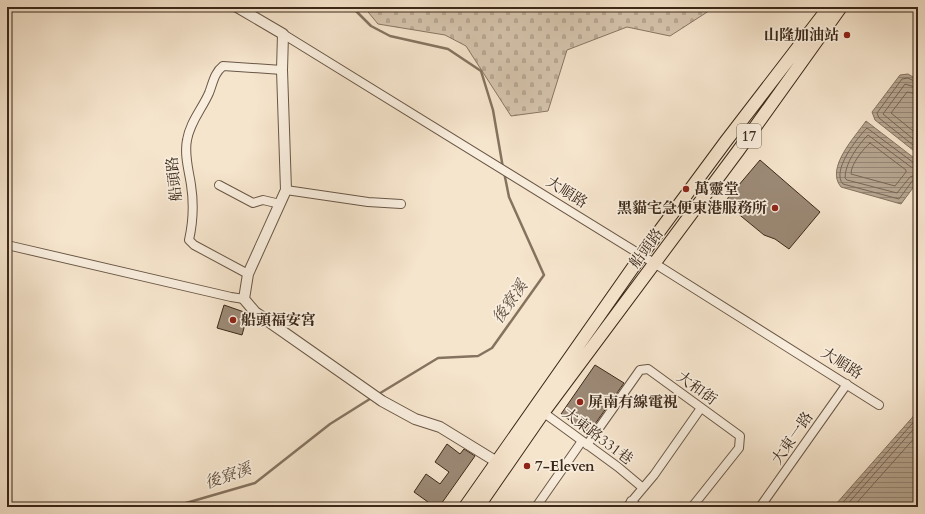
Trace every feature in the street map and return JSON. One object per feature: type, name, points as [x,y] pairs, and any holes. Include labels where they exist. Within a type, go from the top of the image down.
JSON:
[{"type":"main road","name":"船頭路","points":[[478,507],[501,466],[641,256],[726,141],[836,7]]},
{"type":"main road","name":"船頭路","points":[[539,410],[654,263],[738,151],[836,7]]},
{"type":"main road","points":[[726,141],[738,151]]},
{"type":"main road","name":"船頭路","points":[[465,507],[501,466]]},
{"type":"street","name":"大順路","points":[[237,7],[654,263],[879,405]]},
{"type":"street","points":[[244,299],[248,274],[286,190],[282,70],[283,34]]},
{"type":"street","name":"船頭路","points":[[248,274],[194,245],[189,240],[192,228],[193,205],[186,155],[186,140],[192,124],[209,93],[218,70],[222,66],[282,70]]},
{"type":"street","points":[[219,185],[253,203],[263,200],[280,204]]},
{"type":"street","points":[[286,190],[368,202],[401,204]]},
{"type":"street","points":[[7,244],[244,299],[254,312],[382,401],[416,419],[440,427],[501,466]]},
{"type":"street","name":"大和街","points":[[536,507],[640,370],[648,369],[740,436],[739,448],[692,507]]},
{"type":"street","name":"大東一路","points":[[760,507],[847,384]]},
{"type":"street","points":[[632,505],[701,408]]},
{"type":"street","name":"大東路331巷","points":[[539,410],[585,443],[643,488]]},
{"type":"green space","points":[[364,7],[715,7],[670,36],[627,27],[567,50],[548,111],[511,116],[466,46],[445,35],[378,24]]},
{"type":"water","points":[[908,74],[918,80],[918,154],[875,120],[872,112],[900,75]]},
{"type":"water","points":[[866,121],[918,161],[918,181],[901,204],[841,187],[837,179],[839,162],[843,153]]},
{"type":"water","points":[[918,411],[918,507],[834,507],[836,504]]},
{"type":"building","name":"黑貓宅急便東港服務所","points":[[760,160],[820,212],[789,249],[775,239],[764,235],[736,212],[734,204],[727,199]]},
{"type":"building","name":"船頭福安宮","points":[[224,305],[248,314],[242,335],[217,328]]},
{"type":"building","points":[[595,365],[624,383],[590,431],[582,429],[561,414]]},
{"type":"building","points":[[447,444],[460,454],[464,449],[475,456],[439,507],[424,507],[428,502],[414,492],[426,474],[440,484],[449,472],[435,462]]},
{"type":"waterway","name":"後寮溪","points":[[356,7],[355,10],[371,26],[390,36],[448,49],[481,71],[493,110],[503,168]]},
{"type":"waterway","name":"後寮溪","points":[[377,395],[438,358],[478,356],[492,348],[544,275],[509,197],[504,172]]},
{"type":"waterway","name":"後寮溪","points":[[181,507],[186,503],[255,483],[330,424],[373,397]]},
{"type":"place","name":"山隆加油站","points":[[847,35]]},
{"type":"place","name":"萬靈堂","points":[[686,189]]},
{"type":"place","name":"黑貓宅急便東港服務所","points":[[775,208]]},
{"type":"place","name":"船頭福安宮","points":[[233,320]]},
{"type":"place","name":"屏南有線電視","points":[[580,402]]},
{"type":"place","name":"7-Eleven","points":[[527,466]]}]
